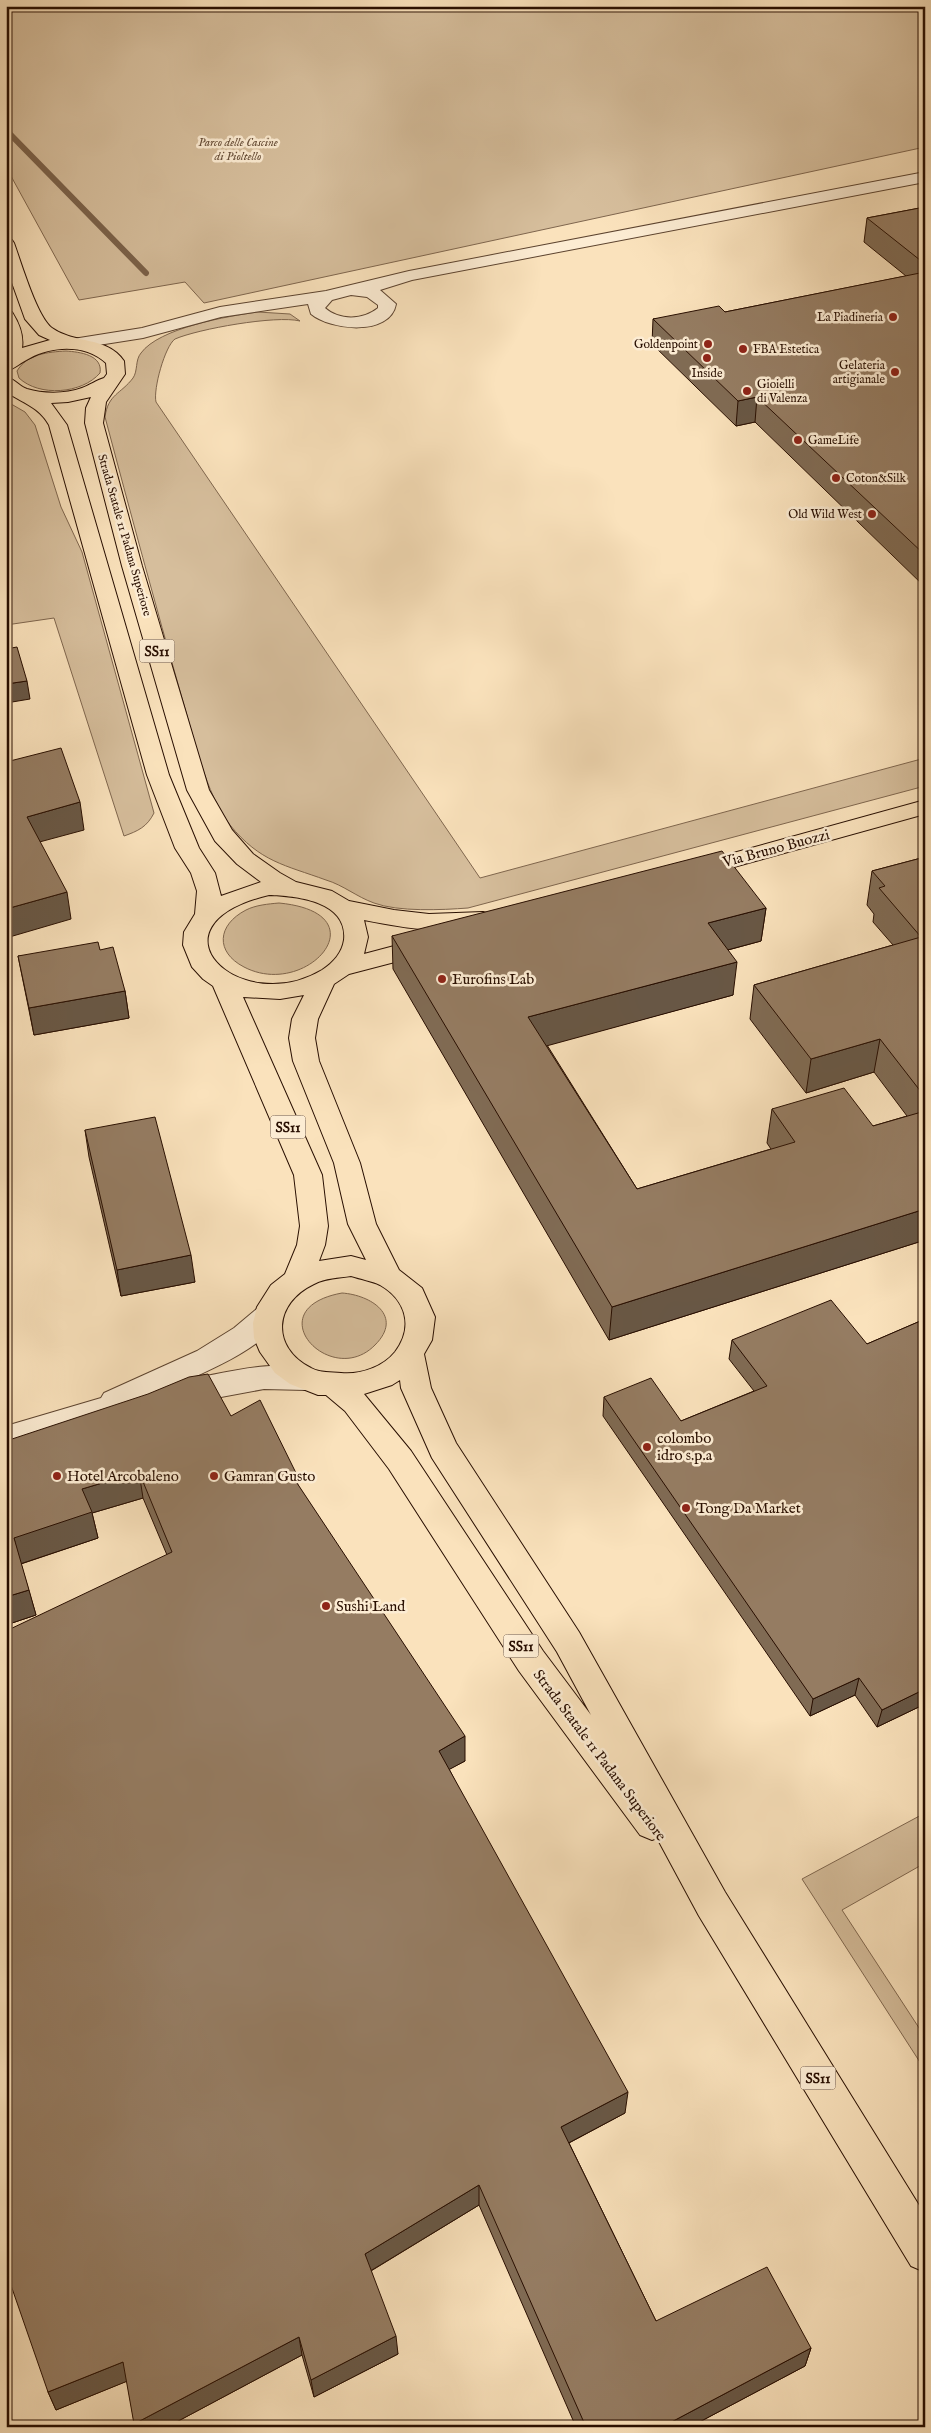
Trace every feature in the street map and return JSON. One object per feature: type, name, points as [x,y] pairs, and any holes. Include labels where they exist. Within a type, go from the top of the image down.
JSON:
[{"type":"main road","points":[[6,243],[34,319],[45,331],[71,344],[102,350],[112,357],[113,374],[88,392],[70,396],[42,397],[10,376]]},
{"type":"main road","points":[[6,316],[15,342],[10,376]]},
{"type":"main road","points":[[10,376],[19,355],[34,349],[71,344]]},
{"type":"main road","name":"Strada Statale 11 Padana Superiore","points":[[113,374],[95,404],[94,423],[132,566],[198,790],[209,816],[222,834],[251,866],[288,888]]},
{"type":"main road","name":"Strada Statale 11 Padana Superiore","points":[[10,376],[45,406],[58,425],[158,775],[187,848],[202,873],[209,891],[207,916]]},
{"type":"main road","name":"Via Bruno Buozzi","points":[[676,876],[925,807]]},
{"type":"main road","name":"Strada Statale 11 Padana Superiore","points":[[332,974],[296,989],[265,991],[242,988],[223,980],[202,962],[196,946],[198,931],[207,916],[218,906],[242,894],[269,888],[288,888],[323,896],[341,907],[352,921],[356,936],[352,953],[332,974],[305,1018],[302,1038],[306,1061],[347,1163],[362,1224],[388,1276]]},
{"type":"main road","points":[[332,974],[470,936],[504,921],[406,921],[341,907]]},
{"type":"main road","name":"Strada Statale 11 Padana Superiore","points":[[223,980],[308,1175],[314,1226],[311,1245],[296,1280]]},
{"type":"main road","name":"Strada Statale 11 Padana Superiore","points":[[320,1382],[364,1383],[377,1379],[401,1365],[410,1356],[420,1336],[421,1316],[410,1293],[398,1281],[371,1269],[351,1266],[322,1270],[296,1280],[279,1296],[269,1315],[266,1331],[275,1356],[288,1369],[320,1382],[355,1402],[400,1460],[531,1661],[712,1904]]},
{"type":"main road","name":"Strada Statale 11 Padana Superiore","points":[[410,1356],[416,1388],[443,1449],[568,1642],[712,1904],[925,2252]]},
{"type":"street","points":[[71,344],[133,335],[238,308],[326,296],[440,270],[925,177]]},
{"type":"street","points":[[238,308],[287,306],[339,322],[363,322],[381,315],[386,310],[389,295],[402,284],[440,270]]},
{"type":"street","points":[[351,290],[379,296],[387,304]]},
{"type":"street","points":[[321,315],[316,305],[326,296]]},
{"type":"street","points":[[113,374],[127,350],[136,342],[168,326]]},
{"type":"street","points":[[90,1412],[207,1359],[244,1336],[269,1315]]},
{"type":"street","points":[[6,1438],[90,1412],[201,1388],[264,1378],[320,1382]]},
{"type":"green space","name":"Parco delle Cascine di Pioltello","points":[[6,6],[925,6],[925,147],[204,303],[185,282],[79,300],[6,167]]},
{"type":"green space","points":[[258,312],[290,314],[300,321],[256,321],[201,331],[175,339],[167,350],[161,368],[156,388],[156,402],[480,878],[925,758],[925,786],[468,908],[420,910],[384,906],[332,882],[286,866],[263,855],[230,825],[221,812],[207,781],[152,593],[105,417],[109,403],[133,378],[139,356],[150,344],[178,330],[213,320]]},
{"type":"green space","points":[[78,352],[94,358],[100,367],[100,373],[83,385],[60,391],[38,388],[27,384],[19,378],[17,371],[21,365],[32,357],[45,353]]},
{"type":"green space","points":[[6,401],[25,412],[35,425],[61,507],[82,552],[154,813],[142,828],[124,836],[54,618],[6,625]]},
{"type":"green space","points":[[279,903],[310,910],[326,922],[330,936],[324,951],[310,964],[291,972],[268,974],[244,967],[228,954],[224,946],[223,938],[229,923],[236,916],[250,908]]},
{"type":"green space","points":[[342,1293],[363,1298],[373,1303],[385,1316],[386,1325],[383,1335],[375,1345],[357,1356],[339,1358],[322,1353],[309,1342],[303,1328],[304,1314],[317,1302]]},
{"type":"green space","points":[[925,1813],[925,1863],[842,1910],[925,2037],[925,2070],[802,1879]]},
{"type":"building","points":[[925,207],[925,264],[867,218]]},
{"type":"building","points":[[925,272],[925,555],[757,397],[738,401],[653,319],[719,306],[725,312]]},
{"type":"building","points":[[17,647],[27,681],[6,684],[6,649]]},
{"type":"building","points":[[61,748],[80,802],[27,817],[67,892],[6,909],[6,762]]},
{"type":"building","points":[[722,851],[766,908],[708,923],[737,962],[528,1017],[637,1189],[795,1142],[772,1109],[844,1088],[873,1126],[925,1111],[925,1209],[612,1307],[392,936]]},
{"type":"building","points":[[925,857],[925,1097],[880,1039],[811,1059],[754,985],[921,937],[879,888],[885,886],[872,871]]},
{"type":"building","points":[[98,942],[100,950],[113,947],[125,991],[29,1008],[18,956]]},
{"type":"building","points":[[155,1117],[191,1255],[117,1270],[85,1130]]},
{"type":"building","points":[[831,1300],[867,1344],[925,1319],[925,1689],[882,1710],[859,1678],[813,1699],[604,1397],[651,1378],[681,1421],[767,1386],[732,1340]]},
{"type":"building","points":[[208,1374],[231,1416],[260,1400],[297,1475],[293,1477],[465,1736],[439,1751],[628,2092],[561,2127],[656,2321],[767,2267],[811,2348],[662,2427],[586,2427],[479,2185],[365,2254],[396,2336],[311,2380],[299,2337],[134,2424],[123,2362],[48,2392],[6,2271],[6,1631],[172,1552],[139,1472],[82,1489],[92,1512],[14,1538],[29,1590],[6,1597],[6,1441],[148,1394],[189,1377]]},
{"type":"waterway","points":[[6,130],[146,273]]},
{"type":"place","name":"La Piadineria","points":[[893,317]]},
{"type":"place","name":"Goldenpoint","points":[[708,344]]},
{"type":"place","name":"FBA Estetica","points":[[743,349]]},
{"type":"place","name":"Inside","points":[[707,358]]},
{"type":"place","name":"Gelateria artigianale","points":[[895,372]]},
{"type":"place","name":"Gioielli di Valenza","points":[[747,391]]},
{"type":"place","name":"GameLife","points":[[798,440]]},
{"type":"place","name":"Coton&Silk","points":[[836,478]]},
{"type":"place","name":"Old Wild West","points":[[872,514]]},
{"type":"place","name":"Eurofins Lab","points":[[442,979]]},
{"type":"place","name":"colombo idro s.p.a","points":[[647,1447]]},
{"type":"place","name":"Hotel Arcobaleno","points":[[57,1476]]},
{"type":"place","name":"Gamran Gusto","points":[[214,1476]]},
{"type":"place","name":"Tong Da Market","points":[[686,1508]]},
{"type":"place","name":"Sushi Land","points":[[326,1606]]}]
